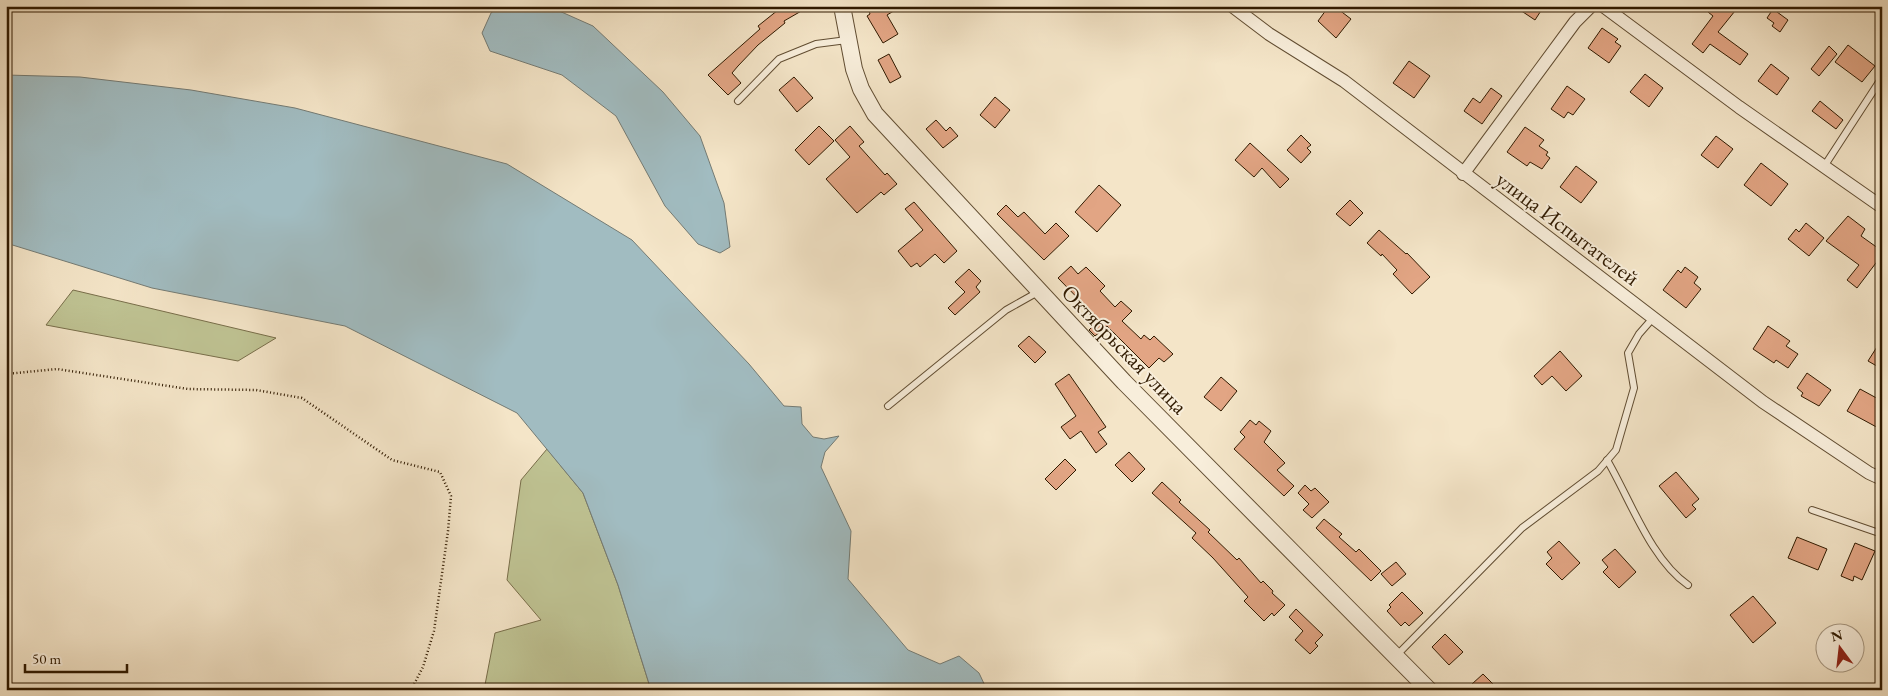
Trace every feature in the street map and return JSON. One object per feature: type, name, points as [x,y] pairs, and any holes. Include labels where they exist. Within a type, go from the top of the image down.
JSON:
[{"type":"street","name":"Октябрьская улица","points":[[842,6],[848,40],[861,89],[875,114],[1038,292],[1145,404],[1427,689]]},
{"type":"street","name":"улица Испытателей","points":[[1232,6],[1270,34],[1344,81],[1763,402],[1868,473],[1882,479]]},
{"type":"street","points":[[1463,174],[1575,22],[1591,6]]},
{"type":"street","points":[[1604,6],[1739,107],[1882,207]]},
{"type":"lane","points":[[738,101],[778,59],[816,44],[848,40]]},
{"type":"lane","points":[[1824,165],[1881,80]]},
{"type":"lane","points":[[888,406],[1006,310],[1038,292]]},
{"type":"lane","points":[[1396,656],[1522,528],[1598,470],[1616,450],[1634,388],[1628,353],[1639,334],[1653,318]]},
{"type":"lane","points":[[1607,460],[1647,535],[1675,576],[1688,585]]},
{"type":"lane","points":[[1812,510],[1882,534]]},
{"type":"path","points":[[6,374],[57,369],[188,390],[256,390],[302,398],[392,460],[440,472],[451,496],[448,530],[434,631],[423,667],[411,690]]},
{"type":"green space","points":[[73,290],[276,338],[238,361],[46,325]]},
{"type":"green space","points":[[547,449],[583,493],[618,585],[651,690],[484,690],[495,633],[541,620],[507,580],[521,480]]},
{"type":"water","points":[[499,6],[548,6],[593,26],[663,92],[700,136],[724,203],[730,247],[720,253],[698,244],[665,206],[616,116],[562,75],[490,51],[482,33],[491,13]]},
{"type":"water","points":[[6,75],[80,77],[191,90],[295,108],[507,164],[632,240],[749,364],[784,406],[801,407],[802,424],[813,437],[824,439],[839,436],[825,452],[821,467],[851,531],[848,579],[908,650],[940,664],[959,656],[979,673],[987,690],[651,690],[618,585],[583,493],[517,413],[345,326],[152,288],[6,243]]},
{"type":"building","points":[[783,6],[810,6],[784,21],[785,23],[758,45],[738,66],[732,73],[741,83],[728,95],[708,75],[760,29],[758,26]]},
{"type":"building","points":[[877,6],[902,6],[887,15],[898,34],[883,43],[867,16],[870,14],[869,11]]},
{"type":"building","points":[[1329,6],[1334,6],[1351,19],[1336,38],[1318,21]]},
{"type":"building","points":[[1514,6],[1544,6],[1535,20]]},
{"type":"building","points":[[1713,6],[1739,6],[1718,32],[1748,54],[1740,65],[1710,44],[1703,53],[1692,44],[1713,16],[1708,12]]},
{"type":"building","points":[[1773,9],[1788,20],[1780,32],[1772,26],[1774,23],[1767,18]]},
{"type":"building","points":[[1602,28],[1618,39],[1615,42],[1621,46],[1609,63],[1588,48]]},
{"type":"building","points":[[1848,45],[1875,66],[1862,82],[1835,62]]},
{"type":"building","points":[[1829,46],[1837,54],[1819,76],[1811,69]]},
{"type":"building","points":[[889,54],[901,77],[890,83],[878,60]]},
{"type":"building","points":[[1409,61],[1430,76],[1414,98],[1393,83]]},
{"type":"building","points":[[1771,64],[1789,78],[1777,95],[1758,81]]},
{"type":"building","points":[[1645,74],[1663,88],[1649,107],[1630,92]]},
{"type":"building","points":[[794,77],[813,98],[797,112],[779,90]]},
{"type":"building","points":[[1567,86],[1585,99],[1573,115],[1568,112],[1564,118],[1551,109]]},
{"type":"building","points":[[1491,88],[1502,96],[1482,124],[1464,111],[1473,98],[1480,103]]},
{"type":"building","points":[[995,97],[1010,110],[995,128],[980,115]]},
{"type":"building","points":[[1820,101],[1843,120],[1836,129],[1812,111]]},
{"type":"building","points":[[936,120],[946,131],[950,127],[958,136],[943,148],[926,129]]},
{"type":"building","points":[[819,126],[834,141],[809,165],[795,150]]},
{"type":"building","points":[[850,126],[864,142],[859,146],[885,175],[887,173],[897,184],[884,195],[881,192],[857,213],[826,179],[850,157],[835,140]]},
{"type":"building","points":[[1525,127],[1544,140],[1539,146],[1548,152],[1546,155],[1550,158],[1542,169],[1530,162],[1527,166],[1507,152]]},
{"type":"building","points":[[1301,135],[1311,145],[1307,148],[1311,152],[1301,163],[1287,150]]},
{"type":"building","points":[[1716,136],[1733,149],[1718,168],[1701,155]]},
{"type":"building","points":[[1250,143],[1289,179],[1280,188],[1262,168],[1254,177],[1235,160]]},
{"type":"building","points":[[1761,163],[1788,184],[1771,206],[1744,185]]},
{"type":"building","points":[[1576,166],[1597,182],[1581,203],[1560,187]]},
{"type":"building","points":[[1099,185],[1121,205],[1097,232],[1075,212]]},
{"type":"building","points":[[1350,200],[1363,213],[1350,226],[1336,214]]},
{"type":"building","points":[[914,202],[957,251],[944,263],[935,254],[920,267],[917,263],[911,267],[898,251],[923,230],[905,209]]},
{"type":"building","points":[[1006,205],[1018,217],[1024,212],[1045,234],[1056,223],[1069,236],[1044,260],[997,214]]},
{"type":"building","points":[[1848,216],[1865,229],[1861,236],[1882,251],[1882,255],[1857,288],[1847,280],[1859,265],[1826,241]]},
{"type":"building","points":[[1806,223],[1824,238],[1809,256],[1788,239],[1796,229],[1799,232]]},
{"type":"building","points":[[1379,230],[1407,253],[1430,277],[1412,294],[1393,274],[1397,270],[1382,254],[1381,256],[1367,243]]},
{"type":"building","points":[[1071,266],[1078,274],[1086,267],[1105,286],[1100,291],[1115,307],[1121,301],[1132,311],[1122,321],[1141,339],[1144,335],[1150,340],[1154,336],[1173,354],[1164,362],[1159,358],[1149,368],[1107,326],[1095,336],[1089,330],[1099,320],[1058,278]]},
{"type":"building","points":[[1685,267],[1698,277],[1694,283],[1701,289],[1686,308],[1663,290],[1678,270],[1681,273]]},
{"type":"building","points":[[969,269],[981,281],[976,287],[980,292],[955,315],[948,308],[965,292],[955,282]]},
{"type":"building","points":[[1768,326],[1790,341],[1786,346],[1798,354],[1788,368],[1776,360],[1774,363],[1753,349]]},
{"type":"building","points":[[1029,336],[1046,352],[1035,363],[1018,346]]},
{"type":"building","points":[[1882,339],[1882,369],[1868,361]]},
{"type":"building","points":[[1560,351],[1582,376],[1566,391],[1552,376],[1542,385],[1534,376]]},
{"type":"building","points":[[1807,373],[1831,390],[1819,406],[1801,396],[1803,393],[1797,388]]},
{"type":"building","points":[[1069,374],[1106,427],[1098,432],[1107,444],[1096,453],[1081,431],[1070,439],[1061,427],[1076,416],[1055,384]]},
{"type":"building","points":[[1221,377],[1237,391],[1221,411],[1204,397]]},
{"type":"building","points":[[1860,389],[1882,401],[1882,430],[1847,411]]},
{"type":"building","points":[[1250,420],[1256,425],[1259,421],[1271,431],[1264,442],[1285,463],[1277,470],[1294,486],[1284,496],[1234,449],[1245,437],[1240,432]]},
{"type":"building","points":[[1129,452],[1145,469],[1132,482],[1115,465]]},
{"type":"building","points":[[1065,459],[1076,470],[1056,490],[1045,479]]},
{"type":"building","points":[[1676,472],[1699,499],[1692,505],[1696,509],[1686,518],[1659,486]]},
{"type":"building","points":[[1162,482],[1181,500],[1179,502],[1210,530],[1208,532],[1237,560],[1239,558],[1261,583],[1263,581],[1285,605],[1274,616],[1272,613],[1264,621],[1244,601],[1248,597],[1192,538],[1196,533],[1152,493]]},
{"type":"building","points":[[1305,485],[1311,491],[1315,488],[1329,502],[1312,518],[1303,510],[1309,504],[1298,493]]},
{"type":"building","points":[[1324,519],[1342,534],[1339,537],[1356,552],[1359,549],[1381,571],[1371,581],[1316,528]]},
{"type":"building","points":[[1797,537],[1827,549],[1818,570],[1788,558]]},
{"type":"building","points":[[1559,541],[1580,563],[1562,580],[1546,564],[1552,558],[1547,552]]},
{"type":"building","points":[[1855,543],[1875,551],[1862,580],[1854,576],[1853,581],[1841,576]]},
{"type":"building","points":[[1615,549],[1636,572],[1619,588],[1603,572],[1608,567],[1602,560]]},
{"type":"building","points":[[1396,562],[1406,574],[1392,586],[1381,574]]},
{"type":"building","points":[[1402,592],[1423,613],[1409,626],[1405,622],[1401,626],[1387,611],[1391,607],[1389,605]]},
{"type":"building","points":[[1753,596],[1776,623],[1753,643],[1730,615]]},
{"type":"building","points":[[1296,609],[1323,635],[1315,643],[1318,646],[1310,654],[1295,640],[1303,631],[1289,617]]},
{"type":"building","points":[[1445,634],[1463,652],[1449,665],[1432,647]]},
{"type":"building","points":[[1483,674],[1499,690],[1477,690],[1472,684]]}]
